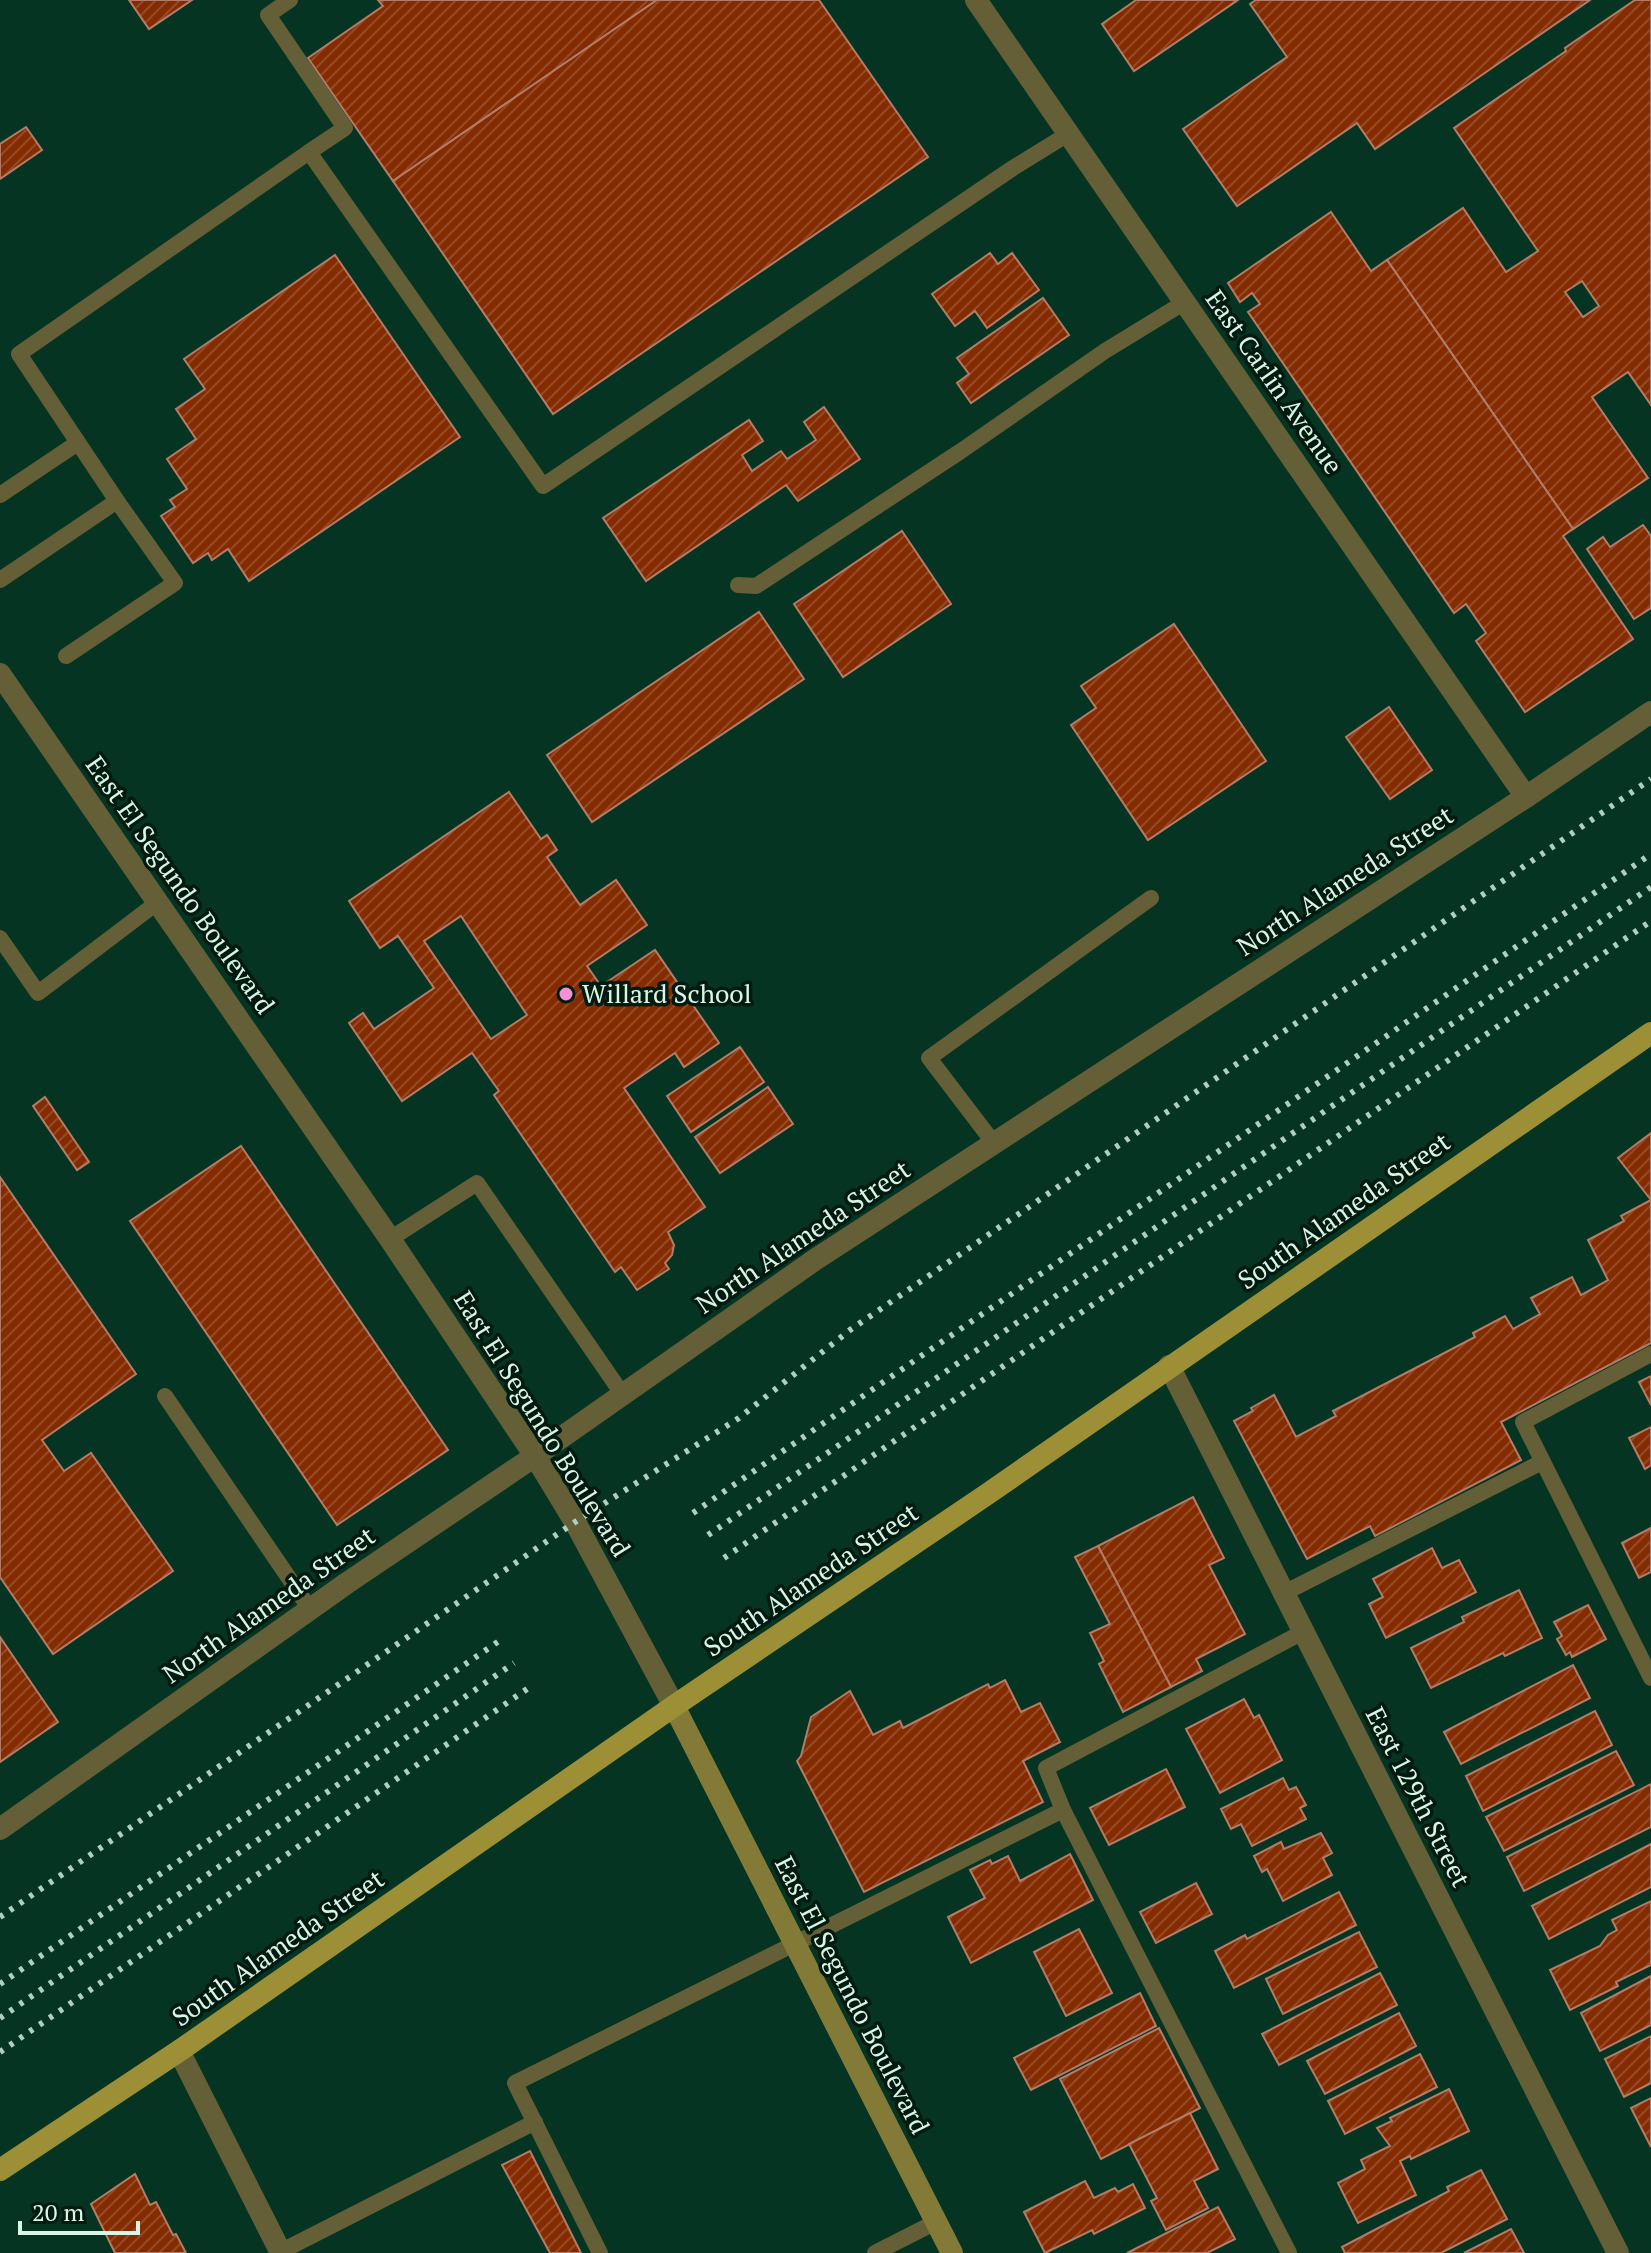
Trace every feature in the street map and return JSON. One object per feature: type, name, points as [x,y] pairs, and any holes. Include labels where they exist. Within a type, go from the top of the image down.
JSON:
[{"type":"main road","name":"South Alameda Street","points":[[0,2170],[179,2051],[1651,1033]]},
{"type":"main road","name":"East El Segundo Boulevard","points":[[674,1706],[952,2253]]},
{"type":"street","name":"East Carlin Avenue","points":[[976,0],[1526,797]]},
{"type":"street","name":"East El Segundo Boulevard","points":[[0,674],[390,1239],[535,1456],[575,1522],[674,1706]]},
{"type":"street","name":"North Alameda Street","points":[[0,1829],[310,1609],[816,1259],[1526,797],[1651,712]]},
{"type":"street","name":"East 129th Street","points":[[1169,1366],[1618,2253]]},
{"type":"street","points":[[179,2051],[280,2253]]},
{"type":"lane","points":[[66,656],[175,583],[76,444],[19,354],[345,128],[268,15],[290,0]]},
{"type":"lane","points":[[309,152],[543,486],[1068,134]]},
{"type":"lane","points":[[738,585],[756,586],[961,451],[1105,351],[1185,302]]},
{"type":"lane","points":[[0,495],[76,444]]},
{"type":"lane","points":[[0,580],[117,501]]},
{"type":"lane","points":[[993,1142],[929,1058],[1151,898]]},
{"type":"lane","points":[[0,938],[38,993],[158,902]]},
{"type":"lane","points":[[390,1239],[477,1183],[623,1395]]},
{"type":"lane","points":[[1651,1354],[1523,1422],[1651,1678]]},
{"type":"lane","points":[[165,1396],[310,1609]]},
{"type":"lane","points":[[1284,1593],[1542,1462]]},
{"type":"lane","points":[[1289,2253],[1063,1810],[1046,1768],[1303,1632]]},
{"type":"lane","points":[[600,2253],[515,2083],[1063,1810]]},
{"type":"lane","points":[[280,2253],[535,2122]]},
{"type":"lane","points":[[875,2253],[936,2222]]},
{"type":"building","points":[[129,0],[192,0],[149,29]]},
{"type":"building","points":[[378,0],[657,0],[393,181],[308,58],[383,6]]},
{"type":"building","points":[[657,0],[819,0],[928,157],[553,414],[393,181]]},
{"type":"building","points":[[1136,0],[1238,0],[1134,71],[1102,24]]},
{"type":"building","points":[[1256,0],[1590,0],[1375,149],[1357,123],[1237,206],[1183,129],[1287,57],[1250,4]]},
{"type":"building","points":[[1635,0],[1651,0],[1651,405],[1628,372],[1592,397],[1648,478],[1573,529],[1387,260],[1463,208],[1506,272],[1538,251],[1454,128],[1566,51],[1565,48]],"holes":[[[1582,281],[1599,306],[1583,317],[1565,292]]]},
{"type":"building","points":[[26,127],[42,150],[0,179],[0,144]]},
{"type":"building","points":[[1331,212],[1371,271],[1387,260],[1573,529],[1563,536],[1633,639],[1525,712],[1476,641],[1486,633],[1466,604],[1454,613],[1248,312],[1260,304],[1252,293],[1240,302],[1228,283]]},
{"type":"building","points":[[990,253],[998,264],[1012,253],[1039,290],[987,328],[975,311],[955,326],[932,294]]},
{"type":"building","points":[[335,255],[460,437],[249,581],[228,549],[212,560],[208,553],[193,563],[161,516],[175,507],[170,500],[187,489],[167,459],[196,439],[176,409],[205,389],[184,359]]},
{"type":"building","points":[[1043,298],[1069,335],[971,403],[957,383],[969,374],[957,358]]},
{"type":"building","points":[[824,407],[860,459],[798,501],[786,485],[646,581],[603,518],[749,420],[763,441],[742,455],[752,471],[781,451],[787,459],[816,440],[804,422]]},
{"type":"building","points":[[1643,525],[1651,536],[1651,608],[1634,619],[1587,549],[1603,537],[1610,547]]},
{"type":"building","points":[[902,531],[951,604],[843,677],[794,604]]},
{"type":"building","points":[[759,612],[804,679],[592,822],[547,755]]},
{"type":"building","points":[[1174,624],[1266,761],[1148,840],[1071,725],[1096,708],[1081,686]]},
{"type":"building","points":[[1389,707],[1432,770],[1390,799],[1346,737]]},
{"type":"building","points":[[509,792],[541,839],[547,835],[557,850],[547,857],[580,905],[616,880],[647,925],[587,966],[601,986],[655,950],[719,1043],[684,1067],[675,1053],[624,1088],[705,1207],[668,1232],[674,1245],[672,1255],[665,1263],[669,1269],[637,1290],[621,1267],[615,1272],[494,1095],[499,1091],[472,1053],[402,1101],[349,1023],[363,1013],[374,1029],[434,988],[398,936],[380,948],[349,901]],"holes":[[[461,916],[527,1015],[491,1039],[424,941]]]},
{"type":"building","points":[[740,1047],[764,1082],[691,1132],[667,1096]]},
{"type":"building","points":[[768,1087],[793,1124],[720,1173],[695,1137]]},
{"type":"building","points":[[45,1097],[89,1162],[77,1170],[33,1106]]},
{"type":"building","points":[[1651,1133],[1651,1200],[1618,1158]]},
{"type":"building","points":[[241,1146],[448,1450],[337,1525],[130,1221]]},
{"type":"building","points":[[0,1177],[136,1374],[42,1440],[64,1471],[91,1453],[173,1571],[53,1654],[0,1577]]},
{"type":"building","points":[[1651,1200],[1651,1343],[1501,1422],[1521,1460],[1375,1536],[1370,1526],[1307,1559],[1234,1421],[1274,1395],[1296,1437],[1336,1416],[1333,1411],[1475,1337],[1473,1333],[1505,1316],[1513,1329],[1540,1314],[1531,1298],[1572,1277],[1581,1295],[1608,1280],[1588,1240],[1624,1221],[1621,1216]]},
{"type":"building","points":[[1651,1376],[1651,1405],[1639,1382]]},
{"type":"building","points":[[1651,1427],[1651,1465],[1645,1469],[1629,1438]]},
{"type":"building","points":[[1193,1497],[1224,1558],[1209,1565],[1245,1634],[1196,1659],[1202,1671],[1171,1687],[1098,1546]]},
{"type":"building","points":[[1651,1528],[1651,1572],[1639,1578],[1622,1543]]},
{"type":"building","points":[[1098,1546],[1171,1687],[1123,1712],[1099,1664],[1104,1661],[1090,1633],[1110,1624],[1075,1557]]},
{"type":"building","points":[[1432,1548],[1442,1568],[1459,1560],[1476,1592],[1386,1638],[1369,1604],[1383,1597],[1373,1579]]},
{"type":"building","points":[[1519,1590],[1542,1638],[1431,1688],[1411,1648],[1464,1622],[1462,1617]]},
{"type":"building","points":[[1588,1605],[1606,1639],[1572,1657],[1570,1652],[1566,1655],[1557,1639],[1562,1636],[1554,1622]]},
{"type":"building","points":[[0,1637],[58,1722],[0,1762]]},
{"type":"building","points":[[1573,1665],[1590,1698],[1461,1764],[1444,1732]]},
{"type":"building","points":[[1005,1680],[1021,1712],[1040,1703],[1060,1742],[1023,1761],[1043,1802],[864,1892],[797,1761],[811,1717],[850,1691],[873,1735],[900,1721],[903,1728],[988,1684],[990,1688]]},
{"type":"building","points":[[1244,1699],[1254,1718],[1259,1715],[1282,1760],[1220,1793],[1186,1729]]},
{"type":"building","points":[[1595,1711],[1612,1745],[1483,1811],[1466,1776]]},
{"type":"building","points":[[1616,1751],[1634,1785],[1504,1851],[1486,1817]]},
{"type":"building","points":[[1166,1769],[1185,1807],[1109,1845],[1090,1808]]},
{"type":"building","points":[[1283,1778],[1289,1790],[1296,1787],[1306,1805],[1300,1808],[1306,1819],[1252,1846],[1241,1824],[1231,1829],[1221,1809]]},
{"type":"building","points":[[1651,1784],[1651,1827],[1524,1891],[1507,1857]]},
{"type":"building","points":[[1321,1833],[1332,1853],[1323,1858],[1332,1875],[1283,1901],[1267,1869],[1262,1872],[1254,1856],[1281,1842],[1284,1849]]},
{"type":"building","points":[[1651,1844],[1651,1887],[1549,1939],[1532,1906]]},
{"type":"building","points":[[1070,1854],[1093,1900],[971,1963],[948,1917],[985,1898],[970,1870],[990,1860],[992,1864],[1008,1856],[1020,1881]]},
{"type":"building","points":[[1196,1883],[1212,1914],[1156,1943],[1140,1912]]},
{"type":"building","points":[[1339,1892],[1356,1925],[1234,1988],[1215,1951],[1245,1935],[1247,1939]]},
{"type":"building","points":[[1651,1901],[1651,1965],[1570,2010],[1550,1970],[1600,1946],[1608,1935],[1617,1930],[1612,1920]]},
{"type":"building","points":[[1079,1929],[1112,1993],[1066,2016],[1034,1952]]},
{"type":"building","points":[[1359,1932],[1377,1967],[1283,2014],[1266,1979]]},
{"type":"building","points":[[1380,1973],[1397,2005],[1279,2065],[1262,2034]]},
{"type":"building","points":[[1651,1976],[1651,2025],[1600,2051],[1581,2013]]},
{"type":"building","points":[[1140,1993],[1156,2026],[1031,2090],[1014,2058]]},
{"type":"building","points":[[1399,2013],[1416,2046],[1325,2094],[1307,2061]]},
{"type":"building","points":[[1159,2028],[1200,2108],[1101,2159],[1060,2079]]},
{"type":"building","points":[[1651,2036],[1651,2083],[1624,2097],[1605,2059]]},
{"type":"building","points":[[1420,2054],[1437,2087],[1345,2134],[1328,2101]]},
{"type":"building","points":[[1449,2089],[1469,2131],[1411,2159],[1410,2156],[1400,2161],[1416,2195],[1358,2223],[1338,2183],[1365,2169],[1361,2160],[1390,2146],[1377,2128],[1392,2121],[1390,2118]]},
{"type":"building","points":[[1651,2098],[1651,2147],[1631,2108]]},
{"type":"building","points":[[1190,2113],[1218,2169],[1194,2181],[1208,2208],[1166,2230],[1151,2201],[1157,2198],[1129,2144]]},
{"type":"building","points":[[530,2151],[581,2253],[550,2253],[502,2165]]},
{"type":"building","points":[[1481,2170],[1507,2219],[1441,2253],[1345,2253],[1342,2247],[1449,2191],[1447,2187]]},
{"type":"building","points":[[135,2174],[150,2205],[156,2202],[186,2253],[115,2253],[91,2204]]},
{"type":"building","points":[[1085,2181],[1094,2198],[1115,2188],[1118,2192],[1133,2184],[1145,2208],[1094,2234],[1092,2230],[1045,2253],[1024,2212]]},
{"type":"building","points":[[1218,2207],[1235,2239],[1207,2253],[1127,2253]]},
{"type":"building","points":[[1511,2229],[1524,2253],[1464,2253]]},
{"type":"railway","points":[[0,1917],[575,1522],[739,1418],[850,1330],[1651,779]]},
{"type":"railway","points":[[693,1513],[1651,854]]},
{"type":"railway","points":[[708,1535],[1651,887]]},
{"type":"railway","points":[[724,1558],[1651,921]]},
{"type":"railway","points":[[0,1984],[499,1641]]},
{"type":"railway","points":[[0,2018],[514,1663]]},
{"type":"railway","points":[[0,2052],[530,1687]]},
{"type":"place","name":"Willard School","points":[[566,994]]}]
